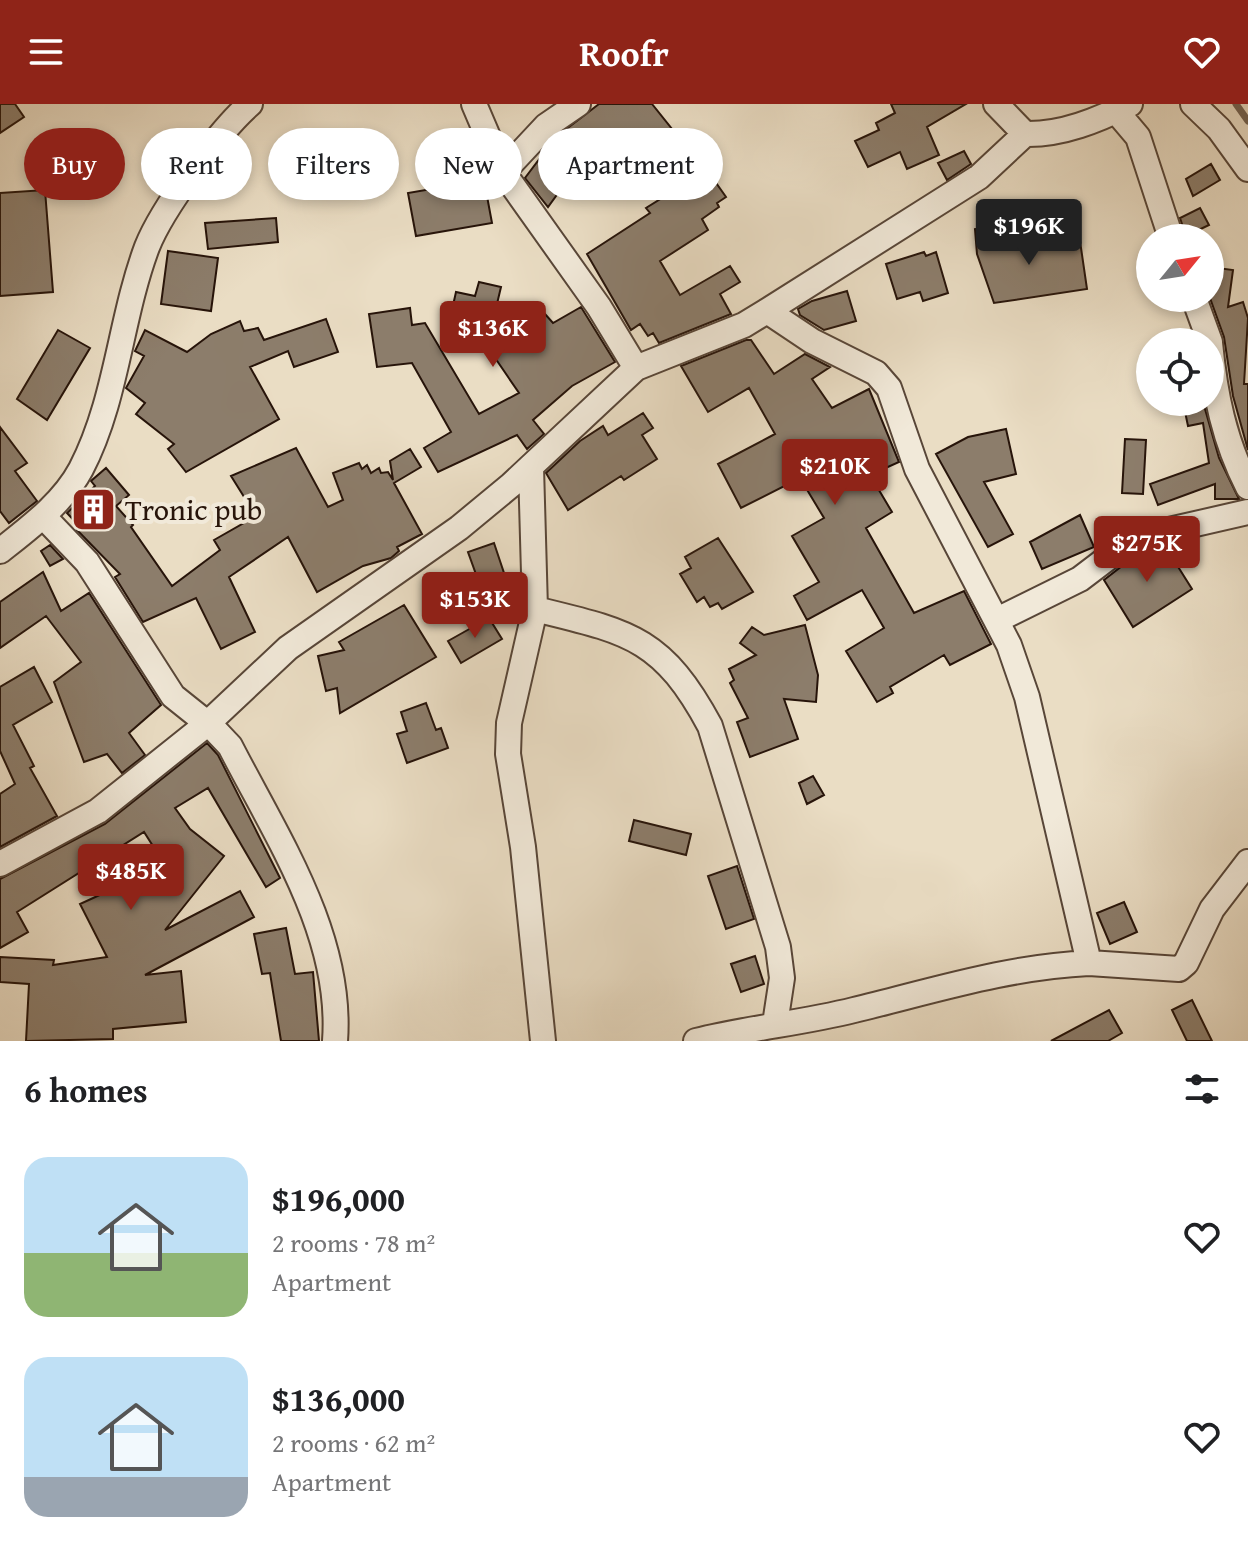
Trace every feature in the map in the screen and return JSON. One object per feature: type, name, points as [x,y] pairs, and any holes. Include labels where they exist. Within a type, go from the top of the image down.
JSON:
[{"type":"street","points":[[0,551],[43,516],[80,471],[96,432],[147,247],[165,213],[250,104]]},
{"type":"street","points":[[474,104],[484,128]]},
{"type":"street","points":[[522,152],[546,126],[578,104]]},
{"type":"street","points":[[996,104],[1025,134]]},
{"type":"street","points":[[1193,104],[1219,129],[1248,169]]},
{"type":"street","points":[[0,864],[98,811],[207,724],[288,648],[459,528],[531,467],[636,368],[744,325],[979,177],[1025,134],[1066,130],[1123,108],[1138,137],[1166,224]]},
{"type":"street","points":[[522,199],[599,307],[636,368]]},
{"type":"street","points":[[767,311],[812,341],[864,366],[885,381],[917,469],[997,620],[1027,697],[1089,963]]},
{"type":"street","points":[[1219,416],[1231,455],[1248,487]]},
{"type":"street","points":[[531,467],[535,609],[509,723],[508,754],[523,847],[543,1041]]},
{"type":"street","points":[[997,620],[1080,579],[1134,538],[1248,512]]},
{"type":"street","points":[[43,516],[87,562],[166,688],[230,746],[318,925],[335,1010],[335,1041]]},
{"type":"street","points":[[535,609],[626,633],[642,641],[660,654],[692,693],[710,726],[778,947],[782,978],[775,1024]]},
{"type":"street","points":[[696,1041],[849,1012],[984,975],[1043,965],[1089,963],[1179,969],[1186,963],[1212,909],[1248,863]]},
{"type":"building","points":[[0,104],[15,104],[24,117],[0,133]]},
{"type":"building","points":[[599,104],[652,104],[671,128],[568,128]]},
{"type":"building","points":[[891,104],[966,104],[927,127],[939,155],[907,169],[900,152],[868,167],[855,141],[879,130],[876,123],[895,113]]},
{"type":"building","points":[[964,151],[971,164],[947,180],[938,163]]},
{"type":"building","points":[[538,161],[538,194],[525,178]]},
{"type":"building","points":[[1211,164],[1220,180],[1193,196],[1186,179]]},
{"type":"building","points":[[24,191],[24,200],[46,200],[53,292],[0,296],[0,193]]},
{"type":"building","points":[[415,192],[415,200],[488,200],[492,223],[416,236],[408,193]]},
{"type":"building","points":[[659,200],[722,200],[717,203],[719,207],[702,219],[708,230],[660,261],[680,295],[730,266],[740,282],[720,294],[731,314],[659,343],[653,333],[648,336],[640,324],[631,330],[587,254],[650,213],[646,208]]},
{"type":"building","points":[[1200,208],[1208,224],[1182,224],[1180,218]]},
{"type":"building","points":[[276,218],[278,242],[208,249],[205,223]]},
{"type":"building","points":[[999,226],[1001,246],[1063,238],[1064,243],[1080,241],[1087,289],[994,303],[977,254],[975,229]]},
{"type":"building","points":[[168,251],[218,258],[211,311],[161,304]]},
{"type":"building","points":[[924,252],[926,256],[936,252],[948,293],[923,301],[920,292],[897,299],[886,264]]},
{"type":"building","points":[[1224,269],[1233,270],[1228,307],[1243,302],[1248,318],[1244,384],[1248,384],[1248,450],[1233,396],[1224,328],[1221,328],[1215,312],[1224,312]]},
{"type":"building","points":[[479,282],[501,287],[487,346],[536,304],[553,323],[581,307],[615,362],[572,386],[533,420],[544,434],[527,449],[517,435],[438,472],[424,448],[451,432],[412,363],[377,367],[369,314],[410,308],[412,325],[425,323],[479,414],[519,393],[478,333],[446,337],[456,292],[475,296]]},
{"type":"building","points":[[847,291],[856,321],[824,330],[800,315],[798,309],[812,301]]},
{"type":"building","points":[[326,319],[338,352],[294,367],[288,351],[250,367],[279,419],[186,472],[168,449],[174,444],[136,414],[145,403],[126,388],[144,356],[135,351],[145,330],[187,352],[211,334],[240,321],[244,331],[258,328],[264,340]]},
{"type":"building","points":[[58,330],[90,348],[47,420],[17,399]]},
{"type":"building","points":[[751,340],[774,374],[805,354],[830,367],[812,379],[832,408],[869,389],[899,462],[870,475],[892,512],[866,528],[914,613],[964,591],[991,644],[950,665],[944,655],[890,687],[893,693],[877,702],[846,651],[884,628],[862,590],[807,620],[794,596],[819,582],[792,536],[824,518],[800,478],[741,508],[718,464],[775,434],[749,388],[708,412],[681,366]]},
{"type":"building","points":[[643,413],[653,428],[642,435],[657,459],[624,480],[621,476],[568,510],[546,473],[580,441],[603,426],[608,435]]},
{"type":"building","points":[[1186,416],[1207,416],[1219,458],[1239,499],[1215,499],[1215,484],[1158,505],[1150,484],[1209,463],[1203,423],[1188,426]]},
{"type":"building","points":[[0,427],[27,463],[15,471],[37,501],[9,523],[0,511]]},
{"type":"building","points":[[1006,429],[1016,474],[984,482],[1013,534],[988,547],[936,454],[968,437]]},
{"type":"building","points":[[1125,439],[1146,440],[1143,494],[1122,493]]},
{"type":"building","points":[[296,448],[328,507],[343,500],[333,473],[359,463],[362,469],[367,465],[371,473],[379,468],[381,473],[388,472],[393,480],[390,461],[410,449],[421,467],[394,483],[422,534],[397,547],[399,551],[391,558],[363,566],[317,592],[288,537],[229,577],[255,632],[221,649],[196,598],[143,622],[115,577],[120,574],[77,530],[81,528],[67,513],[95,486],[91,481],[106,468],[129,495],[116,506],[133,525],[131,527],[172,586],[220,550],[214,540],[256,516],[231,476]]},
{"type":"building","points":[[1080,515],[1094,547],[1042,569],[1030,542]]},
{"type":"building","points":[[718,538],[753,592],[722,609],[718,603],[710,607],[704,597],[697,602],[680,574],[691,568],[685,557]]},
{"type":"building","points":[[494,543],[507,582],[482,591],[468,552]]},
{"type":"building","points":[[50,545],[63,559],[50,566],[41,551]]},
{"type":"building","points":[[1165,546],[1192,589],[1133,627],[1104,580],[1140,552]]},
{"type":"building","points":[[43,572],[61,611],[89,593],[161,705],[129,733],[145,755],[122,773],[107,754],[84,762],[54,682],[81,662],[46,616],[0,648],[0,602]]},
{"type":"building","points":[[404,605],[436,657],[340,713],[337,688],[326,691],[318,656],[344,650],[339,642]]},
{"type":"building","points":[[489,618],[502,639],[461,663],[448,641]]},
{"type":"building","points":[[805,625],[818,675],[816,702],[784,699],[798,739],[750,757],[737,722],[748,718],[730,683],[734,680],[729,669],[756,655],[740,643],[752,627],[764,635]]},
{"type":"building","points":[[34,667],[52,702],[13,725],[34,766],[30,768],[57,816],[0,847],[0,794],[15,784],[0,751],[0,687]]},
{"type":"building","points":[[426,703],[436,730],[441,728],[448,748],[407,763],[397,734],[407,731],[401,712]]},
{"type":"building","points":[[207,743],[218,755],[280,878],[266,887],[208,788],[175,808],[190,829],[224,856],[165,930],[240,891],[254,917],[145,975],[181,971],[186,1022],[113,1029],[113,1039],[26,1041],[29,984],[0,982],[0,957],[54,960],[53,965],[107,957],[80,904],[165,865],[144,832],[17,912],[28,932],[0,948],[0,879],[105,824]]},
{"type":"building","points":[[813,776],[824,795],[807,804],[799,783]]},
{"type":"building","points":[[634,820],[691,834],[686,855],[629,841]]},
{"type":"building","points":[[737,866],[754,919],[726,929],[708,876]]},
{"type":"building","points":[[1124,902],[1137,932],[1110,944],[1097,913]]},
{"type":"building","points":[[286,928],[295,974],[313,972],[319,1041],[281,1041],[270,973],[262,974],[254,934]]},
{"type":"building","points":[[755,956],[764,984],[741,992],[731,964]]},
{"type":"building","points":[[1192,1000],[1212,1041],[1187,1041],[1172,1010]]},
{"type":"building","points":[[1109,1010],[1122,1033],[1108,1041],[1051,1041]]},
{"type":"waterway","points":[[1236,104],[1248,121]]},
{"type":"place","name":"Tronic pub","points":[[94,509]]}]
